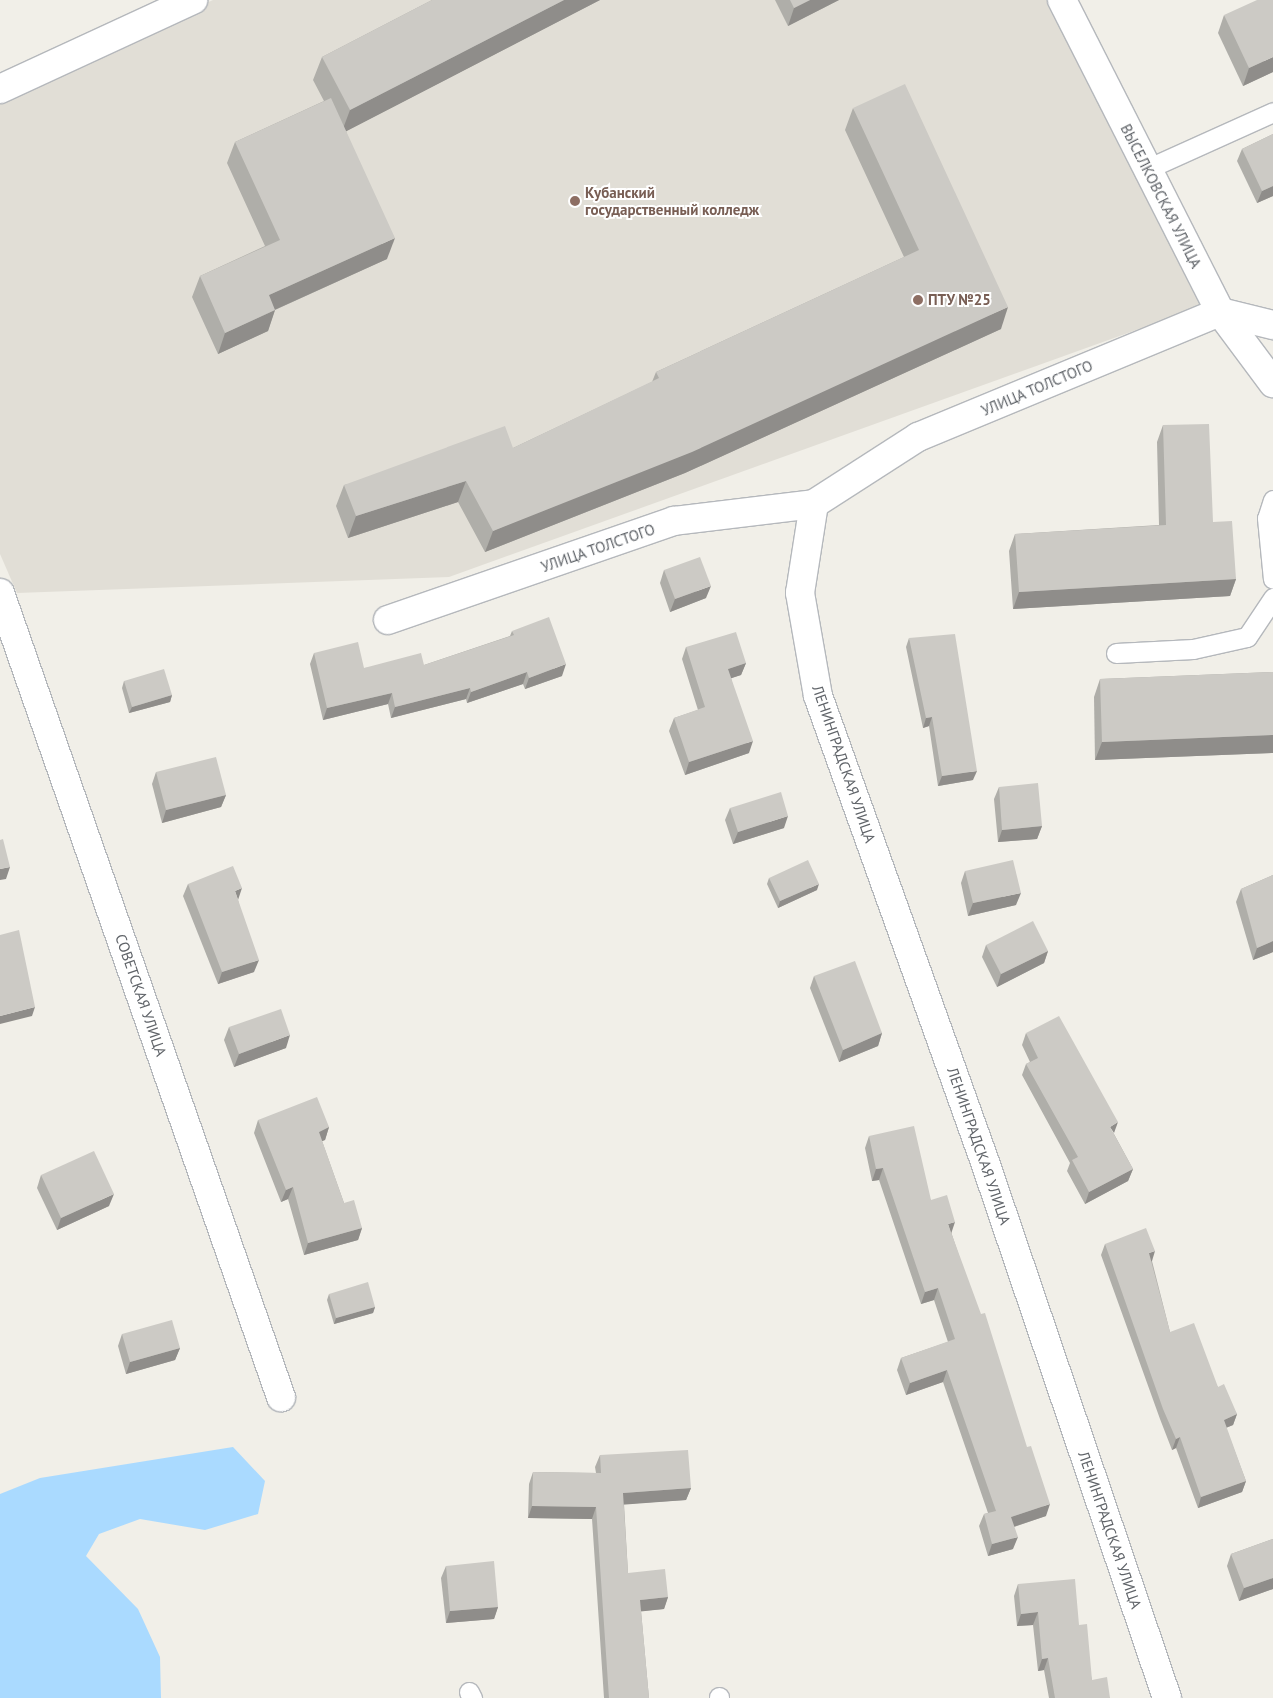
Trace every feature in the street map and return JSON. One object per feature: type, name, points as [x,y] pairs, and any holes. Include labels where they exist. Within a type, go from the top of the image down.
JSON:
[{"type":"street","points":[[0,88],[193,0]]},
{"type":"street","name":"ВЫСЕЛКОВСКАЯ УЛИЦА","points":[[1062,0],[1220,312],[1273,383]]},
{"type":"street","points":[[1220,312],[1273,325]]},
{"type":"street","name":"УЛИЦА ТОЛСТОГО","points":[[388,620],[674,521],[814,504],[918,437],[1220,312]]},
{"type":"street","name":"ЛЕНИНГРАДСКАЯ УЛИЦА","points":[[814,504],[800,593],[818,696],[989,1174],[1167,1698]]},
{"type":"street","name":"СОВЕТСКАЯ УЛИЦА","points":[[0,593],[281,1397]]},
{"type":"lane","points":[[1147,168],[1273,112]]},
{"type":"lane","points":[[1273,500],[1266,518],[1273,579]]},
{"type":"lane","points":[[1116,653],[1193,649],[1247,637],[1273,598]]},
{"type":"shaded area","name":"Кубанский государственный колледж","points":[[213,0],[1049,0],[1203,306],[449,577],[17,593],[0,554],[0,96]]},
{"type":"water","points":[[233,1447],[265,1481],[258,1514],[205,1530],[140,1519],[99,1534],[86,1556],[138,1609],[160,1657],[161,1698],[0,1698],[0,1494],[40,1478]]},
{"type":"building","points":[[432,0],[564,0],[350,110],[322,57]]},
{"type":"building","points":[[790,0],[810,0],[794,8]]},
{"type":"building","points":[[1257,0],[1273,0],[1273,57],[1249,68],[1224,15]]},
{"type":"building","points":[[905,84],[1008,307],[692,452],[493,531],[466,481],[356,516],[344,485],[505,426],[513,448],[659,378],[656,372],[919,250],[853,108]]},
{"type":"building","points":[[331,98],[395,238],[269,295],[275,310],[225,333],[200,276],[280,240],[235,142]]},
{"type":"building","points":[[1273,134],[1273,186],[1262,191],[1242,149]]},
{"type":"building","points":[[1209,424],[1213,522],[1232,521],[1236,579],[1019,592],[1015,534],[1166,525],[1163,425]]},
{"type":"building","points":[[700,557],[711,586],[675,599],[664,570]]},
{"type":"building","points":[[549,617],[566,664],[529,678],[527,672],[471,692],[470,688],[395,707],[392,693],[327,708],[314,653],[358,642],[364,668],[421,653],[424,665],[514,635],[512,631]]},
{"type":"building","points":[[736,632],[746,663],[728,669],[753,741],[689,762],[674,718],[705,707],[686,647]]},
{"type":"building","points":[[955,634],[977,771],[942,776],[932,717],[926,718],[909,638]]},
{"type":"building","points":[[164,669],[172,695],[132,707],[124,681]]},
{"type":"building","points":[[1273,672],[1273,735],[1102,742],[1100,679]]},
{"type":"building","points":[[216,757],[226,795],[166,810],[156,772]]},
{"type":"building","points":[[1038,783],[1042,826],[1002,830],[999,787]]},
{"type":"building","points":[[781,792],[788,816],[738,832],[730,808]]},
{"type":"building","points":[[3,839],[10,867],[0,869],[0,840]]},
{"type":"building","points":[[808,860],[819,884],[780,901],[769,878]]},
{"type":"building","points":[[1013,860],[1021,893],[973,903],[965,871]]},
{"type":"building","points":[[233,866],[242,888],[235,891],[259,960],[222,972],[188,884]]},
{"type":"building","points":[[1273,875],[1273,941],[1257,948],[1241,889]]},
{"type":"building","points":[[1033,921],[1048,951],[1001,974],[986,945]]},
{"type":"building","points":[[19,930],[35,1007],[0,1016],[0,935]]},
{"type":"building","points":[[855,961],[882,1033],[843,1050],[814,976]]},
{"type":"building","points":[[281,1009],[290,1035],[239,1054],[229,1027]]},
{"type":"building","points":[[1059,1016],[1118,1122],[1110,1127],[1133,1169],[1089,1192],[1072,1160],[1078,1157],[1026,1064],[1038,1058],[1026,1033]]},
{"type":"building","points":[[317,1097],[329,1127],[319,1132],[344,1203],[354,1200],[362,1228],[308,1243],[293,1187],[286,1190],[258,1120]]},
{"type":"building","points":[[914,1126],[931,1200],[947,1195],[955,1222],[948,1224],[981,1314],[985,1313],[1027,1447],[1031,1446],[1050,1504],[1011,1517],[1018,1537],[992,1544],[984,1514],[996,1511],[947,1370],[910,1383],[901,1358],[955,1339],[938,1288],[925,1292],[883,1168],[876,1169],[869,1136]]},
{"type":"building","points":[[94,1151],[114,1194],[61,1218],[41,1175]]},
{"type":"building","points":[[1146,1228],[1155,1251],[1149,1253],[1170,1332],[1194,1323],[1218,1387],[1224,1384],[1237,1414],[1224,1420],[1246,1481],[1201,1497],[1180,1437],[1176,1439],[1163,1409],[1105,1244]]},
{"type":"building","points":[[368,1282],[375,1307],[336,1318],[329,1294]]},
{"type":"building","points":[[172,1320],[180,1348],[130,1362],[122,1334]]},
{"type":"building","points":[[688,1450],[691,1488],[623,1493],[628,1573],[665,1569],[668,1597],[640,1600],[649,1698],[609,1698],[596,1507],[532,1506],[533,1472],[601,1473],[600,1455]]},
{"type":"building","points":[[1273,1539],[1273,1578],[1244,1588],[1231,1554]]},
{"type":"building","points":[[494,1561],[498,1607],[450,1611],[446,1566]]},
{"type":"building","points":[[1075,1579],[1079,1625],[1087,1624],[1092,1680],[1107,1677],[1110,1698],[1055,1698],[1048,1658],[1042,1659],[1038,1612],[1021,1614],[1018,1584]]},
{"type":"place","name":"Кубанский государственный колледж","points":[[575,201]]},
{"type":"place","name":"ПТУ №25","points":[[918,300]]}]
